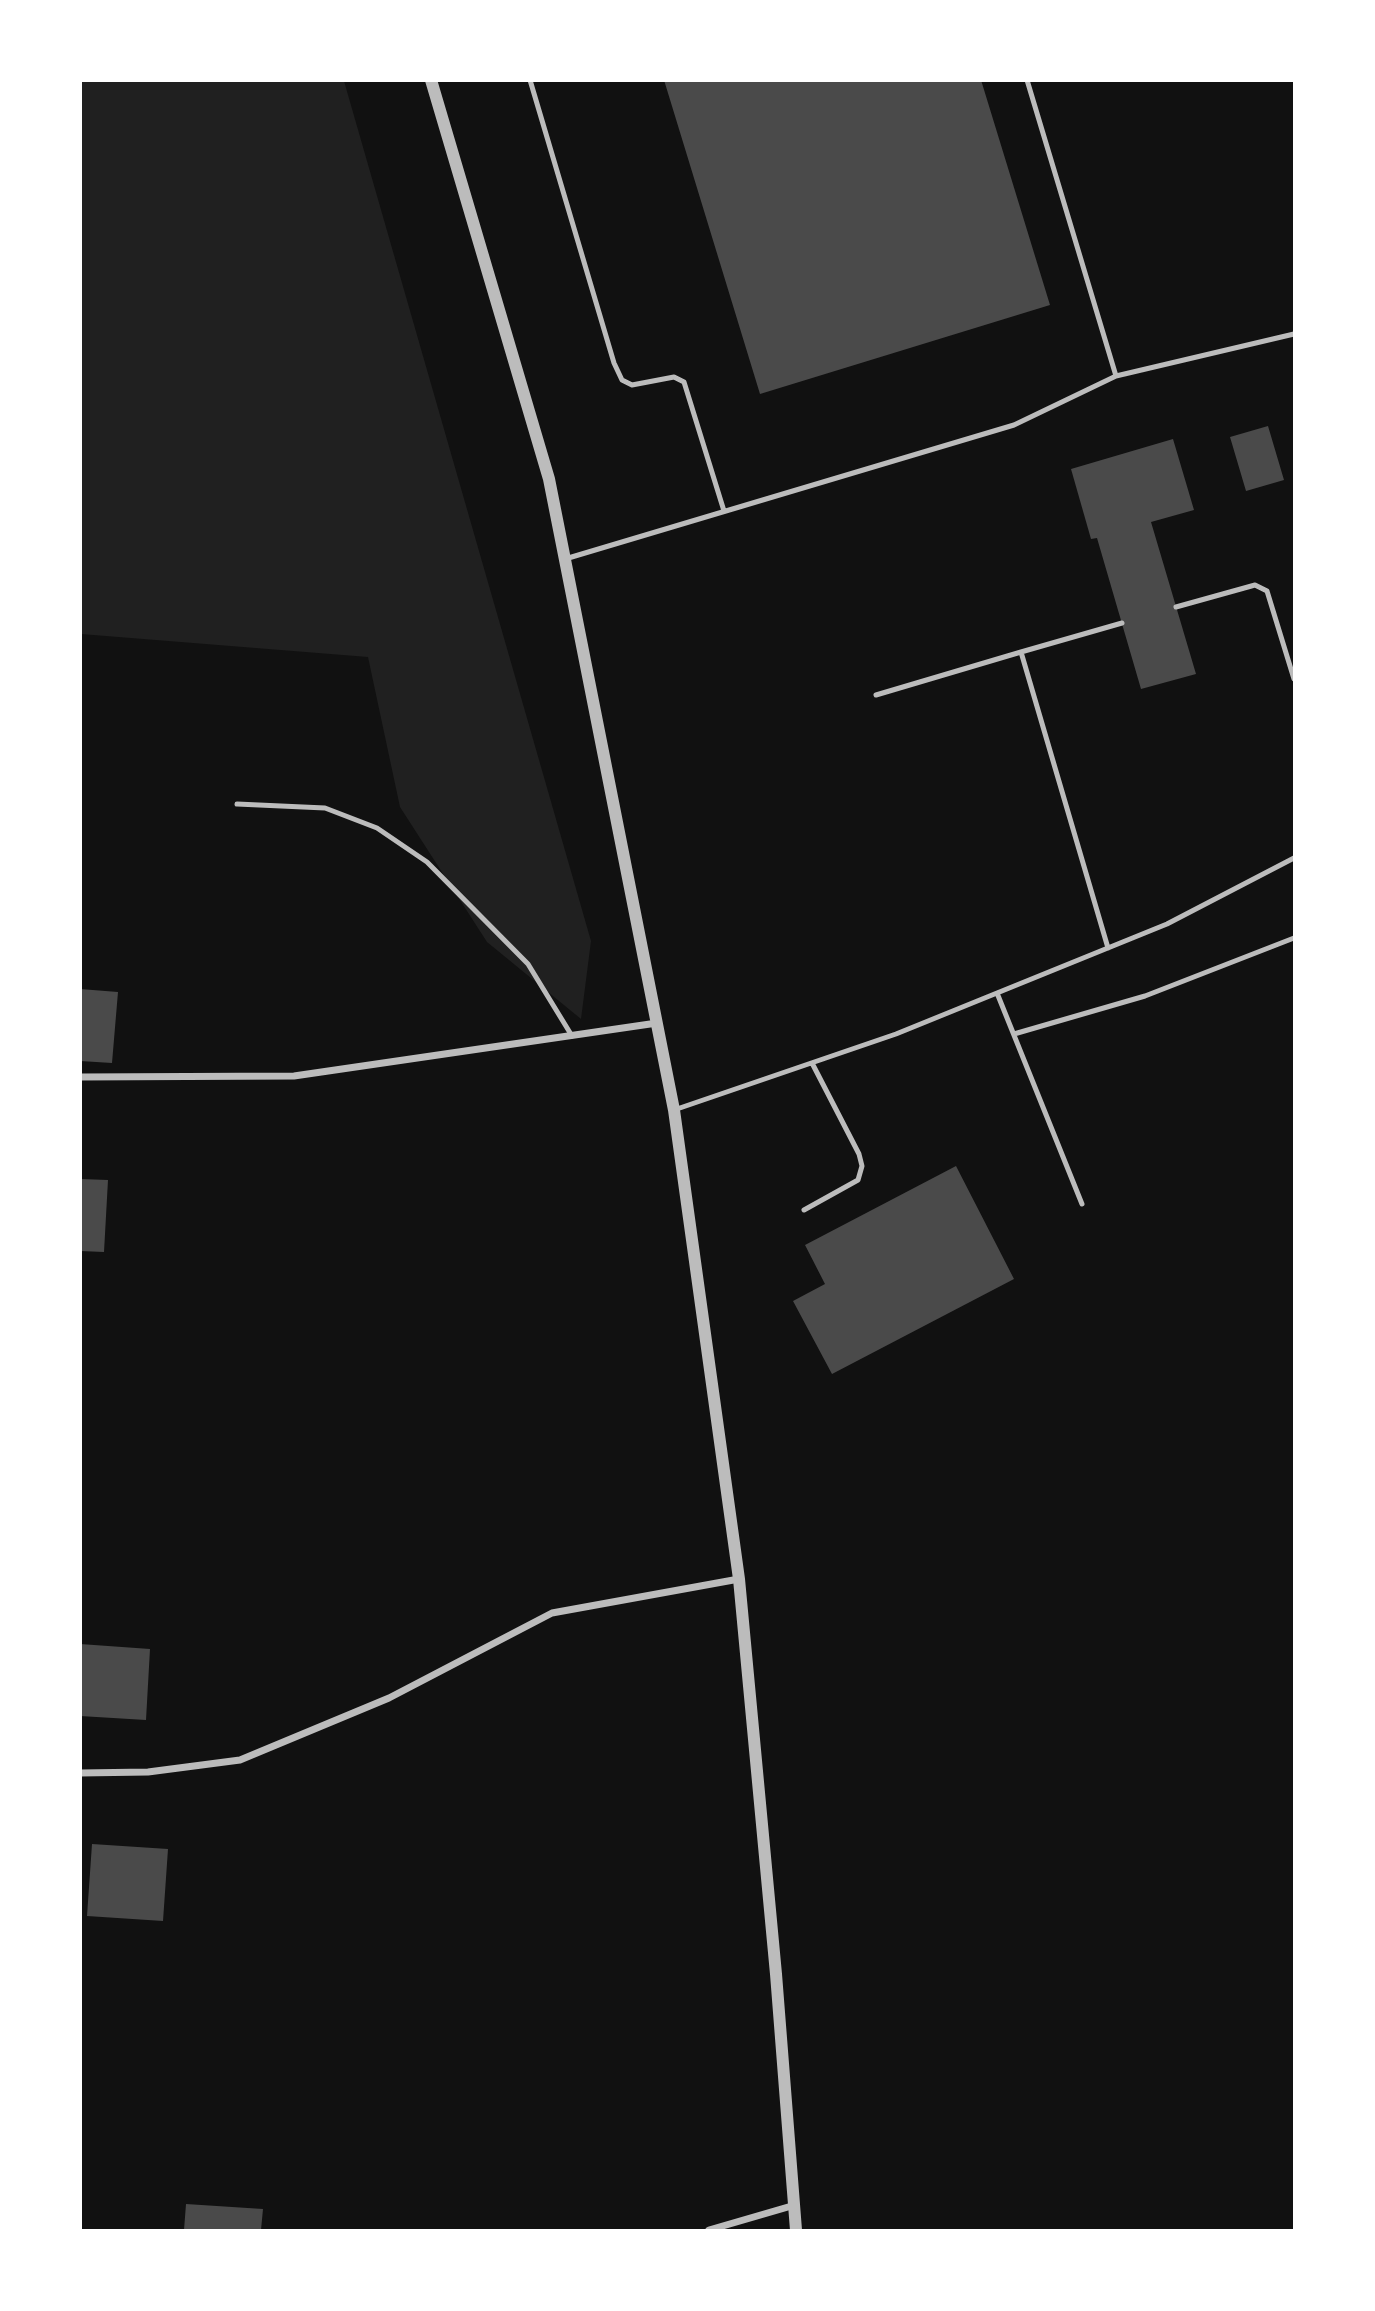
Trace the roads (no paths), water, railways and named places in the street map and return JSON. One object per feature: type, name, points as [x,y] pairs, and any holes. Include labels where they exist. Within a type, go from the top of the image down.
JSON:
[{"type":"street","points":[[431,80],[549,479],[674,1110],[738,1579],[776,1973],[796,2231]]},
{"type":"street","points":[[80,1077],[294,1076],[658,1023]]},
{"type":"street","points":[[80,1773],[148,1772],[240,1760],[389,1698],[552,1612],[738,1579]]},
{"type":"street","points":[[709,2231],[795,2205]]},
{"type":"lane","points":[[530,80],[614,363],[622,380],[632,386],[674,377],[684,382],[724,511]]},
{"type":"lane","points":[[1027,80],[1116,376]]},
{"type":"lane","points":[[565,559],[1014,425],[1116,376],[1294,334]]},
{"type":"lane","points":[[1176,607],[1255,585],[1267,591],[1294,679]]},
{"type":"lane","points":[[876,695],[1122,623]]},
{"type":"lane","points":[[1021,652],[1108,948]]},
{"type":"lane","points":[[237,804],[325,808],[377,828],[427,862],[528,964],[572,1035]]},
{"type":"lane","points":[[674,1110],[897,1034],[1167,924],[1294,858]]},
{"type":"lane","points":[[1014,1034],[1145,996],[1294,938]]},
{"type":"lane","points":[[997,993],[1082,1204]]},
{"type":"lane","points":[[804,1210],[858,1180],[862,1166],[859,1154],[812,1063]]}]
